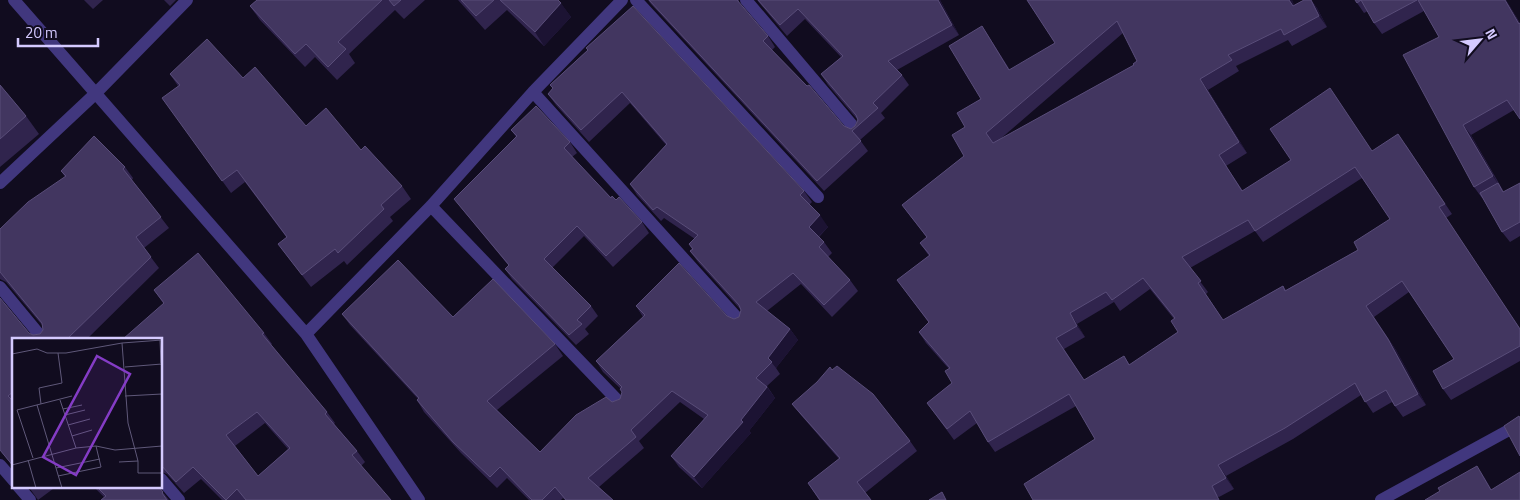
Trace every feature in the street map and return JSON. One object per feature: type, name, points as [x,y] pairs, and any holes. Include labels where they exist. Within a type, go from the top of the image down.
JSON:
[{"type":"street","points":[[14,0],[94,94],[306,334],[419,500]]},
{"type":"street","points":[[0,183],[94,94],[187,0]]},
{"type":"street","points":[[306,334],[431,206],[533,92],[622,0]]},
{"type":"street","points":[[636,0],[818,197]]},
{"type":"street","points":[[746,0],[857,131]]},
{"type":"street","points":[[533,92],[741,322]]},
{"type":"street","points":[[431,206],[622,405]]},
{"type":"street","points":[[0,287],[42,338]]},
{"type":"street","points":[[1381,500],[1520,424]]},
{"type":"street","points":[[0,465],[12,479]]},
{"type":"street","points":[[162,480],[179,500]]},
{"type":"street","points":[[20,488],[30,500]]},
{"type":"building","points":[[257,0],[382,0],[338,42],[346,49],[328,67],[306,44],[295,54],[250,6]]},
{"type":"building","points":[[389,0],[401,0],[394,6]]},
{"type":"building","points":[[461,0],[494,0],[476,16]]},
{"type":"building","points":[[500,0],[558,0],[561,3],[535,32]]},
{"type":"building","points":[[649,0],[737,0],[768,36],[763,41],[807,86],[809,85],[844,126],[851,129],[858,120],[856,115],[821,74],[843,56],[798,9],[780,25],[758,0],[938,0],[952,25],[888,61],[902,75],[873,103],[878,108],[852,131],[861,141],[817,181]]},
{"type":"building","points":[[1027,0],[1289,0],[1293,6],[1304,0],[1311,0],[1319,16],[1284,35],[1281,29],[1228,55],[1232,60],[1200,79],[1239,142],[1219,155],[1242,191],[1291,160],[1270,129],[1330,88],[1372,151],[1398,134],[1445,204],[1439,207],[1520,329],[1520,346],[1443,389],[1433,371],[1454,359],[1402,281],[1366,306],[1388,339],[1418,394],[1395,406],[1386,390],[1365,402],[1355,383],[1285,428],[1218,465],[1226,478],[1212,486],[1219,500],[1033,500],[1024,484],[1095,439],[1069,394],[988,442],[970,411],[947,429],[927,403],[952,383],[945,371],[950,368],[919,332],[929,322],[897,280],[930,255],[920,243],[927,237],[902,205],[964,156],[952,135],[965,127],[957,113],[981,99],[949,46],[982,26],[1009,70],[1055,43]],"holes":[[[1117,21],[1137,61],[1134,65],[993,143],[986,133]],[[1355,167],[1390,219],[1354,242],[1358,250],[1285,291],[1283,286],[1223,320],[1198,283],[1201,281],[1182,257],[1248,220],[1255,231]],[[1143,278],[1175,318],[1171,321],[1178,332],[1129,365],[1124,356],[1084,380],[1056,338],[1077,326],[1070,313],[1106,292],[1112,300]]]},
{"type":"building","points":[[1361,0],[1417,0],[1374,23]]},
{"type":"building","points":[[1418,0],[1505,0],[1520,23],[1520,119],[1507,100],[1463,125],[1493,176],[1474,187],[1403,55],[1439,37]]},
{"type":"building","points":[[633,6],[804,191],[800,195],[820,215],[809,227],[824,242],[819,247],[850,280],[824,305],[793,273],[756,302],[790,329],[768,358],[772,362],[756,378],[767,387],[741,420],[743,422],[694,477],[671,456],[708,415],[672,391],[631,430],[636,437],[588,478],[613,500],[566,500],[555,487],[542,500],[532,500],[500,467],[490,477],[453,442],[417,400],[419,398],[342,314],[398,260],[453,317],[493,279],[555,344],[487,401],[540,452],[576,415],[606,397],[612,402],[620,399],[622,392],[620,389],[622,387],[596,361],[645,315],[636,306],[679,263],[727,316],[734,319],[739,317],[741,310],[739,305],[690,251],[693,249],[689,244],[698,235],[657,207],[653,210],[630,184],[667,144],[622,92],[581,130],[548,94],[553,88],[550,85],[588,50],[586,48]]},
{"type":"building","points":[[207,39],[243,78],[255,67],[306,126],[326,108],[361,150],[365,146],[402,186],[381,205],[384,209],[338,253],[335,249],[302,275],[278,244],[287,237],[237,170],[222,181],[162,98],[180,85],[170,74]]},
{"type":"building","points":[[0,85],[26,116],[0,139]]},
{"type":"building","points":[[536,106],[570,142],[564,148],[611,198],[612,196],[616,200],[619,197],[642,222],[606,256],[577,226],[544,259],[591,306],[577,320],[582,324],[569,335],[505,269],[509,265],[454,199],[517,136],[511,130]]},
{"type":"building","points":[[94,136],[125,167],[123,169],[161,217],[136,237],[151,257],[68,338],[12,338],[12,393],[8,396],[12,400],[12,465],[0,450],[0,298],[29,333],[33,335],[40,334],[43,330],[42,323],[0,272],[0,229],[28,202],[66,176],[61,171]]},
{"type":"building","points":[[1498,183],[1503,192],[1520,183],[1520,222],[1502,232],[1480,193]]},
{"type":"building","points":[[198,253],[327,412],[325,414],[357,451],[352,455],[391,500],[246,500],[237,489],[226,500],[193,467],[176,482],[162,466],[162,338],[124,338],[164,303],[154,290]],"holes":[[[257,412],[290,448],[258,476],[226,435]]]},
{"type":"building","points":[[837,366],[873,394],[910,441],[857,482],[871,500],[820,500],[808,483],[840,458],[792,404],[817,382],[830,367],[832,370]]},
{"type":"building","points":[[1519,416],[1520,418],[1520,456],[1504,426]]},
{"type":"building","points":[[1477,466],[1491,490],[1520,472],[1520,500],[1425,500],[1440,491],[1438,488]]},
{"type":"building","points":[[98,488],[160,488],[167,500],[101,500],[106,496]]},
{"type":"building","points":[[942,492],[946,500],[929,500]]}]
